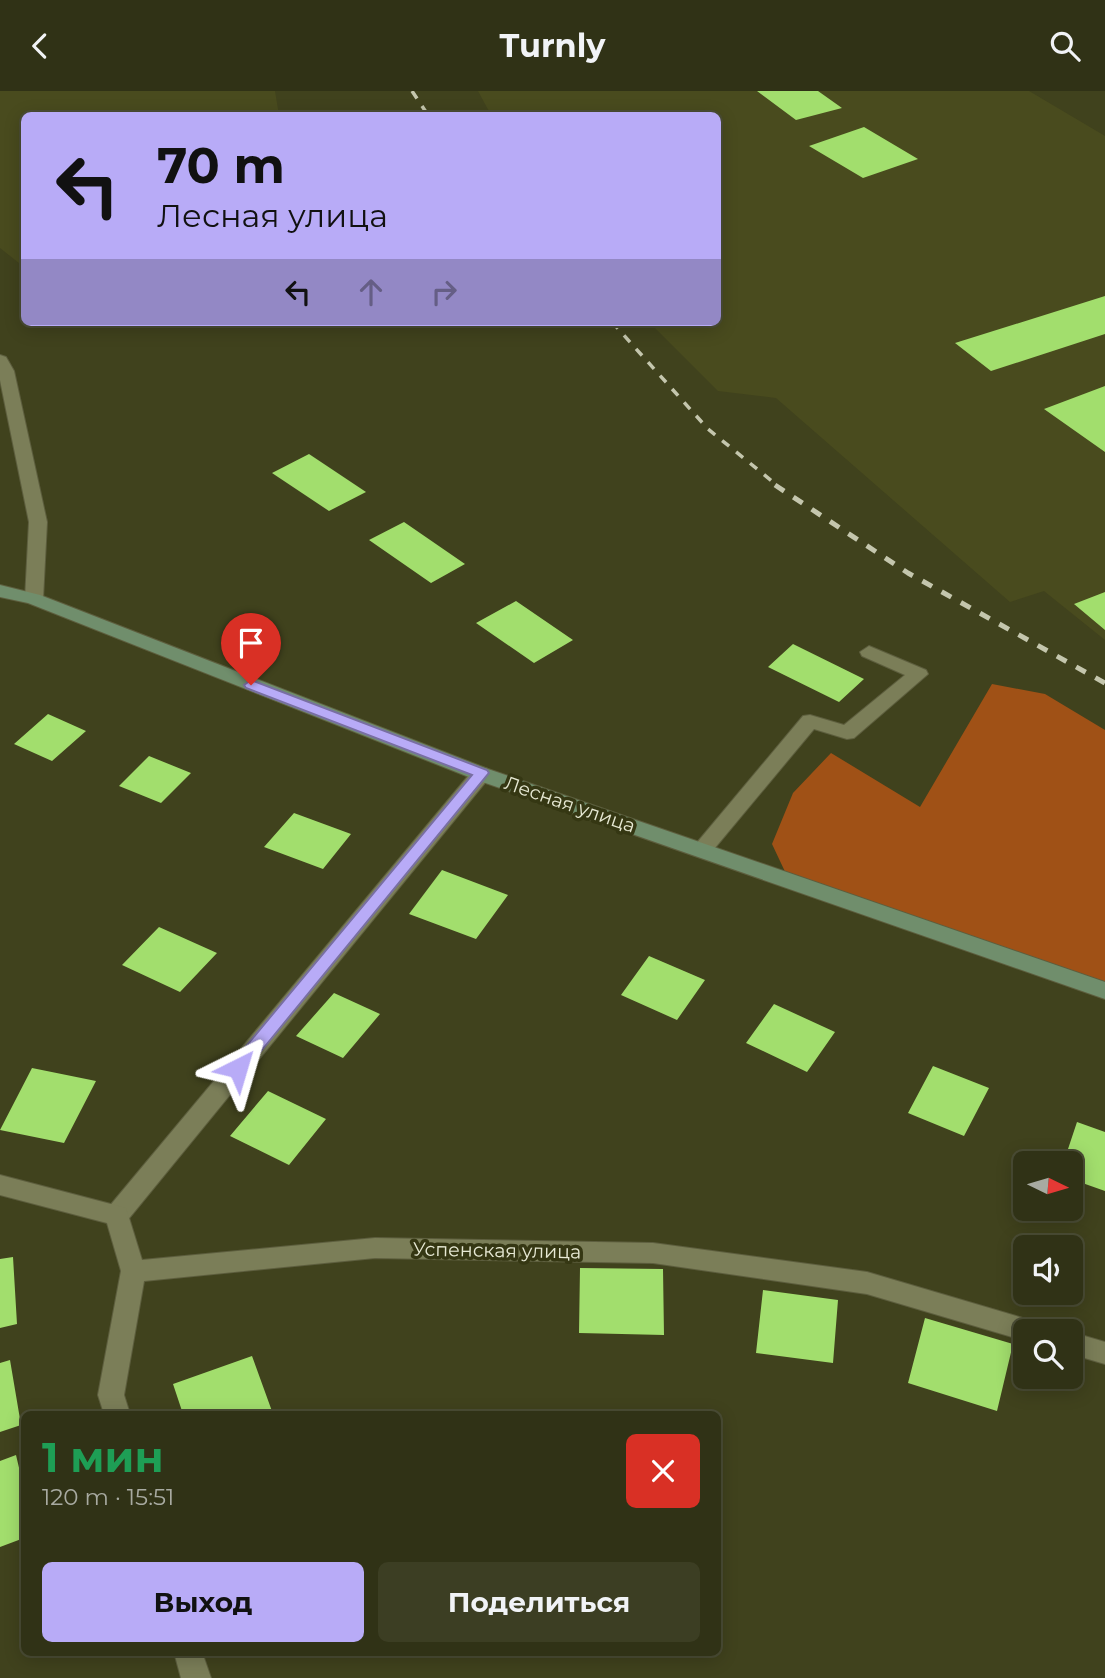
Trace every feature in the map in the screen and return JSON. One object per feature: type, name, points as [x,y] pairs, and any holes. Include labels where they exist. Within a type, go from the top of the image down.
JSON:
[{"type":"main road","name":"Лесная улица","points":[[0,591],[34,599],[481,773],[1105,991]]},
{"type":"street","points":[[0,360],[6,371],[38,522],[34,599]]},
{"type":"street","points":[[702,850],[810,720],[847,733],[919,674],[869,652]]},
{"type":"street","points":[[117,1215],[481,773]]},
{"type":"street","points":[[0,1185],[117,1215]]},
{"type":"street","points":[[116,1411],[111,1395],[133,1271],[117,1215]]},
{"type":"street","name":"Успенская улица","points":[[133,1271],[375,1248],[653,1253],[867,1283],[1013,1326]]},
{"type":"street","points":[[1083,1347],[1105,1353]]},
{"type":"street","points":[[189,1656],[196,1678]]},
{"type":"shaded area","points":[[0,91],[275,91],[278,112],[21,112],[21,265],[0,248]]},
{"type":"shaded area","points":[[478,91],[1029,91],[1105,136],[1105,640],[1044,591],[1010,602],[776,398],[718,391],[653,326],[721,326],[721,112],[489,112]]},
{"type":"shaded area","points":[[992,684],[1045,694],[1105,730],[1105,993],[788,878],[772,844],[793,793],[831,753],[920,807]]},
{"type":"building","points":[[757,91],[818,91],[842,108],[796,120]]},
{"type":"building","points":[[864,127],[918,159],[863,178],[809,146]]},
{"type":"building","points":[[1105,296],[1105,334],[991,371],[955,343]]},
{"type":"building","points":[[1105,386],[1105,452],[1044,409]]},
{"type":"building","points":[[309,454],[366,492],[329,511],[272,473]]},
{"type":"building","points":[[404,522],[465,564],[431,583],[369,540]]},
{"type":"building","points":[[1105,592],[1105,630],[1074,604]]},
{"type":"building","points":[[516,601],[573,640],[534,663],[476,623]]},
{"type":"building","points":[[793,644],[864,679],[839,702],[768,667]]},
{"type":"building","points":[[48,714],[86,731],[52,761],[14,744]]},
{"type":"building","points":[[149,756],[191,773],[161,803],[119,786]]},
{"type":"building","points":[[294,813],[351,834],[323,869],[264,847]]},
{"type":"building","points":[[442,870],[508,895],[476,939],[409,914]]},
{"type":"building","points":[[159,927],[217,953],[180,992],[122,965]]},
{"type":"building","points":[[649,956],[705,980],[677,1020],[621,995]]},
{"type":"building","points":[[334,993],[380,1014],[343,1058],[296,1036]]},
{"type":"building","points":[[774,1004],[835,1032],[807,1072],[746,1043]]},
{"type":"building","points":[[933,1066],[989,1088],[964,1136],[908,1113]]},
{"type":"building","points":[[32,1068],[96,1081],[64,1143],[0,1130]]},
{"type":"building","points":[[268,1091],[326,1119],[289,1165],[230,1136]]},
{"type":"building","points":[[1077,1122],[1105,1132],[1105,1191],[1083,1183],[1083,1151],[1067,1151]]},
{"type":"building","points":[[13,1257],[17,1324],[0,1328],[0,1259]]},
{"type":"building","points":[[580,1268],[663,1269],[664,1335],[579,1333]]},
{"type":"building","points":[[763,1290],[838,1300],[833,1363],[756,1353]]},
{"type":"building","points":[[925,1318],[1013,1344],[997,1411],[908,1383]]},
{"type":"building","points":[[252,1356],[272,1411],[182,1411],[173,1384]]},
{"type":"building","points":[[10,1360],[21,1425],[0,1432],[0,1363]]},
{"type":"building","points":[[16,1455],[21,1476],[21,1539],[0,1547],[0,1461]]},
{"type":"railway","points":[[412,91],[426,112]]},
{"type":"railway","points":[[616,326],[708,429],[778,486]]},
{"type":"railway","points":[[775,485],[908,573],[1105,683]]},
{"type":"route","points":[[238,1068],[481,773],[251,685]]}]
